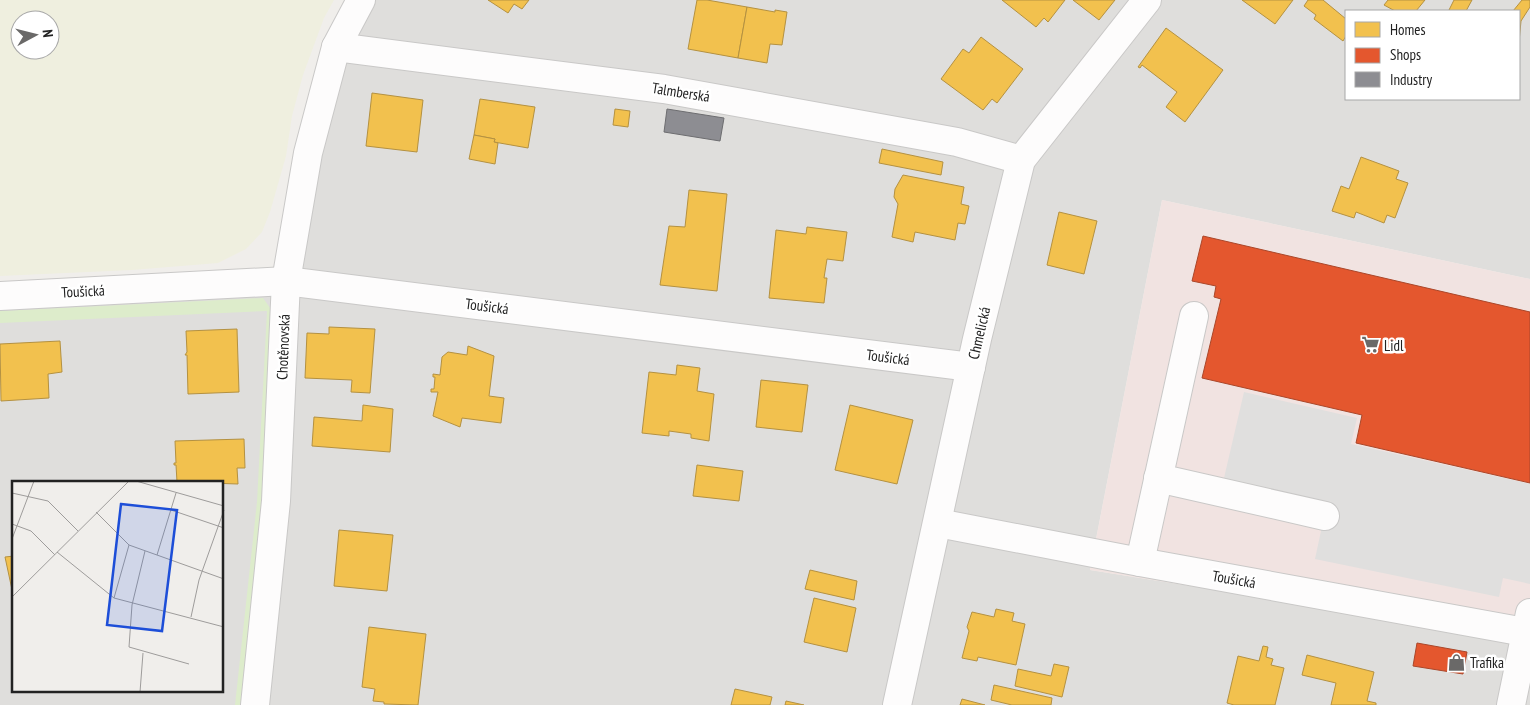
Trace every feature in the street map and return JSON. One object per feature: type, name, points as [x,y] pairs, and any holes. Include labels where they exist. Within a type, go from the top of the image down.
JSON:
[{"type":"street","name":"Chotěnovská","points":[[256,705],[276,501],[286,281],[308,153],[336,47],[361,0]]},
{"type":"street","name":"Chmelická","points":[[897,705],[971,367],[1021,160],[1147,0]]},
{"type":"street","name":"Talmberská","points":[[336,47],[664,89],[957,142],[1021,160]]},
{"type":"street","name":"Toušická","points":[[0,296],[286,281],[971,367]]},
{"type":"street","points":[[1140,562],[1194,316]]},
{"type":"street","points":[[1158,478],[1325,516]]},
{"type":"street","name":"Toušická","points":[[938,523],[1140,562],[1529,626]]},
{"type":"street","points":[[1511,705],[1529,626]]},
{"type":"shaded area","points":[[359,0],[1530,0],[1530,279],[1162,200],[1090,570],[1530,640],[1530,705],[0,705],[0,305],[294,289],[312,132]]},
{"type":"shaded area","points":[[1162,200],[1530,279],[1530,640],[1090,570]]},
{"type":"shaded area","points":[[1244,392],[1357,418],[1351,444],[1530,484],[1530,584],[1503,578],[1499,597],[1315,559],[1327,503],[1224,478]]},
{"type":"green space","points":[[0,0],[334,0],[324,18],[303,75],[292,116],[286,156],[270,212],[262,232],[246,249],[218,263],[132,270],[0,276]]},
{"type":"green space","points":[[263,298],[273,312],[266,476],[242,705],[235,705],[257,502],[267,311],[0,323],[0,311]]},
{"type":"building: Homes","points":[[488,0],[529,0],[522,9],[514,4],[508,13]]},
{"type":"building: Homes","points":[[697,0],[747,7],[738,58],[688,49]]},
{"type":"building: Homes","points":[[1002,0],[1065,0],[1048,22],[1044,18],[1036,27]]},
{"type":"building: Homes","points":[[1073,0],[1115,0],[1099,20]]},
{"type":"building: Homes","points":[[1242,0],[1293,0],[1275,24]]},
{"type":"building: Homes","points":[[1308,0],[1323,0],[1345,18],[1345,38],[1343,41],[1314,19],[1316,15],[1304,6]]},
{"type":"building: Homes","points":[[1388,0],[1425,0],[1417,10],[1393,10],[1384,5]]},
{"type":"building: Homes","points":[[1454,0],[1472,0],[1467,10],[1449,10]]},
{"type":"building: Homes","points":[[1522,0],[1530,0],[1530,7],[1521,21],[1520,32],[1520,10],[1514,10]]},
{"type":"building: Homes","points":[[747,7],[787,12],[782,45],[770,44],[767,63],[738,58]]},
{"type":"building: Homes","points":[[1166,28],[1223,70],[1185,122],[1166,107],[1177,92],[1142,65],[1140,68],[1138,67]]},
{"type":"building: Homes","points":[[981,37],[1023,69],[997,103],[992,99],[983,110],[941,79],[963,49],[969,53]]},
{"type":"building: Homes","points":[[372,93],[423,100],[417,152],[366,146]]},
{"type":"building: Homes","points":[[480,99],[535,107],[528,148],[494,142],[495,139],[474,135]]},
{"type":"building: Homes","points":[[615,109],[630,111],[628,127],[613,125]]},
{"type":"building: Homes","points":[[474,135],[495,139],[494,142],[498,143],[495,164],[469,159]]},
{"type":"building: Homes","points":[[882,149],[943,162],[941,175],[879,163]]},
{"type":"building: Homes","points":[[1361,157],[1399,171],[1396,179],[1408,183],[1395,218],[1387,215],[1384,223],[1356,212],[1354,218],[1332,211],[1341,186],[1349,189]]},
{"type":"building: Homes","points":[[903,175],[964,187],[961,204],[969,206],[965,224],[958,223],[955,240],[915,232],[913,242],[892,237],[898,204],[894,197],[895,189]]},
{"type":"building: Homes","points":[[689,190],[727,194],[717,291],[660,285],[669,226],[685,227]]},
{"type":"building: Homes","points":[[1059,212],[1097,221],[1084,274],[1047,265]]},
{"type":"building: Homes","points":[[807,227],[847,232],[843,261],[827,259],[824,278],[827,278],[824,303],[769,298],[776,230],[806,234]]},
{"type":"building: Homes","points":[[329,327],[375,329],[370,393],[351,392],[352,380],[305,378],[307,333],[329,334]]},
{"type":"building: Homes","points":[[237,329],[239,392],[188,394],[187,355],[185,355],[187,352],[186,331]]},
{"type":"building: Homes","points":[[60,341],[62,372],[48,374],[49,398],[1,401],[0,344]]},
{"type":"building: Homes","points":[[468,346],[494,356],[489,396],[504,398],[501,423],[462,418],[460,427],[433,416],[438,392],[431,392],[431,389],[434,389],[435,377],[433,377],[433,374],[440,375],[442,357],[448,352],[467,355]]},
{"type":"building: Homes","points":[[677,365],[700,368],[697,391],[714,394],[709,441],[691,438],[691,434],[669,431],[669,436],[642,433],[649,372],[676,375]]},
{"type":"building: Homes","points":[[761,380],[808,385],[802,432],[756,427]]},
{"type":"building: Homes","points":[[363,405],[393,409],[390,452],[312,446],[314,417],[362,421]]},
{"type":"building: Homes","points":[[850,405],[913,420],[897,484],[835,470]]},
{"type":"building: Homes","points":[[244,439],[245,468],[237,468],[238,484],[224,484],[224,481],[177,481],[176,465],[174,465],[176,463],[175,441]]},
{"type":"building: Homes","points":[[697,465],[743,471],[739,501],[693,496]]},
{"type":"building: Homes","points":[[339,530],[393,535],[387,591],[334,586]]},
{"type":"building: Homes","points":[[12,556],[12,590],[5,557]]},
{"type":"building: Homes","points":[[810,570],[857,581],[854,600],[805,589]]},
{"type":"building: Homes","points":[[814,598],[856,608],[847,652],[804,642]]},
{"type":"building: Homes","points":[[996,609],[1014,613],[1012,621],[1025,624],[1016,665],[978,657],[977,661],[962,658],[969,631],[967,627],[972,612],[994,617]]},
{"type":"building: Homes","points":[[369,627],[426,634],[418,705],[384,704],[384,702],[373,701],[375,689],[362,687]]},
{"type":"building: Homes","points":[[1263,646],[1268,647],[1266,657],[1273,659],[1271,665],[1284,668],[1275,705],[1234,705],[1227,703],[1238,656],[1259,661]]},
{"type":"building: Homes","points":[[1307,655],[1374,672],[1367,701],[1376,703],[1376,705],[1331,705],[1336,683],[1302,675]]},
{"type":"building: Homes","points":[[1054,664],[1069,667],[1062,697],[1015,686],[1018,669],[1051,676]]},
{"type":"building: Homes","points":[[994,685],[1052,698],[1051,705],[1012,705],[991,700]]},
{"type":"building: Homes","points":[[735,689],[772,697],[770,705],[731,705]]},
{"type":"building: Homes","points":[[962,699],[985,705],[960,705]]},
{"type":"building: Homes","points":[[786,701],[804,705],[785,705]]},
{"type":"building: Shops","name":"Lidl","points":[[1203,236],[1530,312],[1530,483],[1356,443],[1362,415],[1202,378],[1221,299],[1214,297],[1216,286],[1192,281]]},
{"type":"building: Shops","points":[[1417,643],[1467,652],[1463,674],[1413,666]]},
{"type":"building: Industry","points":[[667,109],[724,118],[720,141],[664,132]]},
{"type":"place","name":"Lidl","points":[[1370,345]]},
{"type":"place","name":"Trafika","points":[[1456,662]]}]
